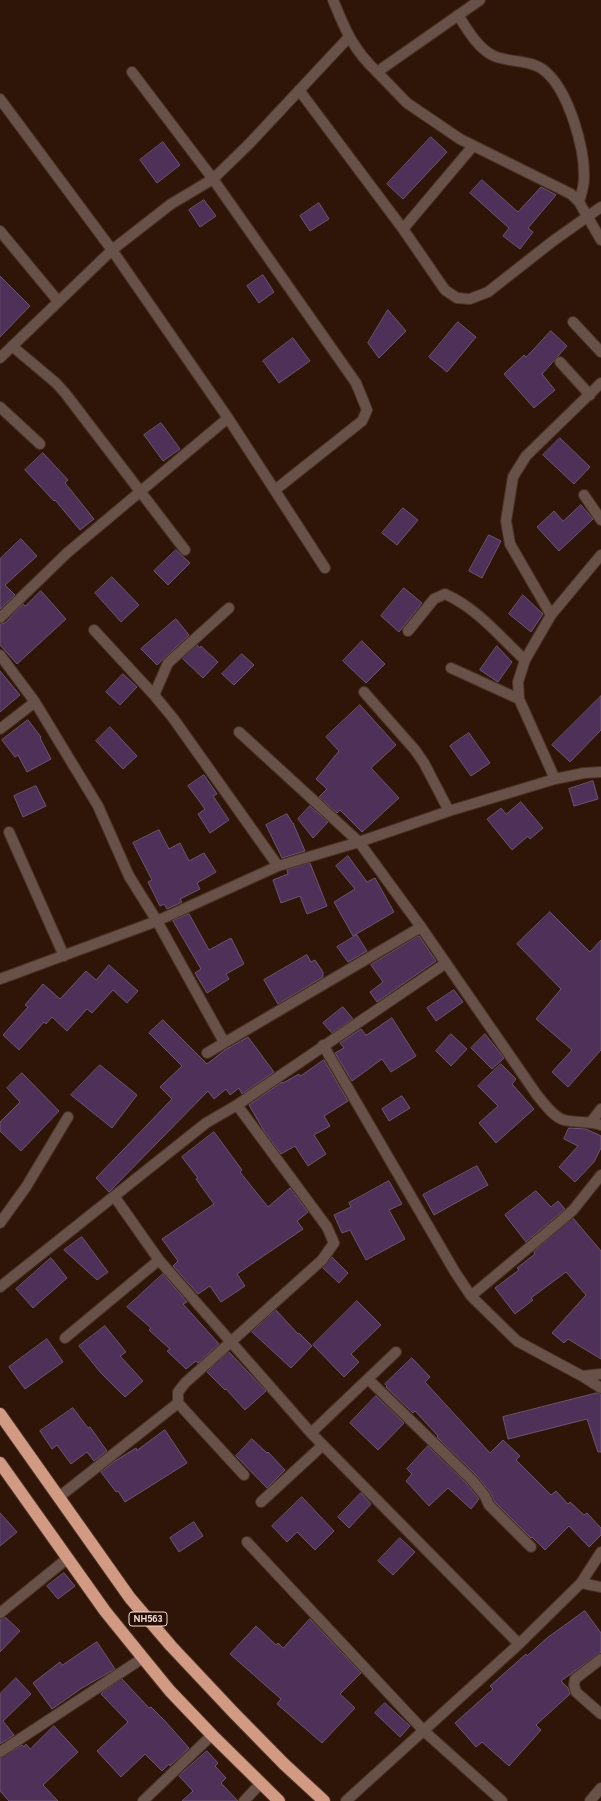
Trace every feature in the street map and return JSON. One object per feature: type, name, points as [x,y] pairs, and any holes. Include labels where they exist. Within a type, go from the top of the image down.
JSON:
[{"type":"highway","name":"NH563","points":[[0,1414],[130,1598],[171,1646],[284,1764],[324,1801]]},
{"type":"highway","name":"NH563","points":[[0,1463],[105,1612],[170,1691],[279,1801]]},
{"type":"street","points":[[333,0],[348,37],[363,58],[407,103],[473,146],[564,190],[579,202],[586,218],[601,240]]},
{"type":"street","points":[[378,72],[480,0]]},
{"type":"street","points":[[458,15],[469,32],[485,50],[494,56],[531,64],[546,71],[561,91],[575,123],[583,157],[584,179],[583,190],[579,202]]},
{"type":"street","points":[[0,358],[112,250],[171,204],[213,179],[249,144],[348,37]]},
{"type":"street","points":[[132,72],[213,179],[356,383],[367,410],[362,421],[356,428],[275,490]]},
{"type":"street","points":[[299,90],[403,229],[445,290],[457,298],[470,299],[488,292],[553,241],[601,207]]},
{"type":"street","points":[[0,99],[112,250],[228,418],[325,568]]},
{"type":"street","points":[[403,229],[473,146]]},
{"type":"street","points":[[0,231],[58,301]]},
{"type":"street","points":[[573,322],[601,352]]},
{"type":"street","points":[[12,346],[56,383],[65,393],[185,550]]},
{"type":"street","points":[[560,362],[590,394]]},
{"type":"street","points":[[551,615],[510,544],[506,521],[513,476],[526,456],[601,383]]},
{"type":"street","points":[[0,407],[40,444]]},
{"type":"street","points":[[0,618],[67,553],[228,418]]},
{"type":"street","points":[[584,495],[601,520]]},
{"type":"street","points":[[555,779],[519,698],[518,682],[525,660],[551,615],[601,556]]},
{"type":"street","points":[[408,631],[434,599],[445,594],[467,606],[478,615],[525,660]]},
{"type":"street","points":[[154,695],[168,663],[229,608]]},
{"type":"street","points":[[94,630],[154,695],[173,718],[278,866]]},
{"type":"street","points":[[0,656],[35,702],[98,806],[129,876],[157,921],[224,1042]]},
{"type":"street","points":[[451,668],[519,698]]},
{"type":"street","points":[[364,692],[418,754],[449,811]]},
{"type":"street","points":[[0,730],[35,702]]},
{"type":"street","points":[[239,732],[359,842],[421,927],[537,1095],[550,1111],[563,1120],[596,1124],[601,1109]]},
{"type":"street","points":[[0,979],[157,921],[278,866],[359,842],[449,811],[555,779],[584,773],[601,772]]},
{"type":"street","points":[[9,832],[64,956]]},
{"type":"street","points":[[207,1053],[421,927]]},
{"type":"street","points":[[0,1287],[206,1123],[237,1105],[323,1045],[446,963]]},
{"type":"street","points":[[323,1045],[451,1265],[471,1296],[517,1341],[601,1388]]},
{"type":"street","points":[[237,1105],[327,1227],[334,1243],[322,1260],[185,1383],[178,1392],[178,1403],[244,1475]]},
{"type":"street","points":[[0,1223],[26,1187],[68,1118]]},
{"type":"street","points":[[471,1296],[558,1224],[573,1210],[601,1175]]},
{"type":"street","points":[[114,1196],[159,1260],[311,1433],[519,1644]]},
{"type":"street","points":[[65,1338],[159,1260]]},
{"type":"street","points":[[311,1433],[396,1352]]},
{"type":"street","points":[[582,1376],[601,1374]]},
{"type":"street","points":[[368,1379],[472,1480],[485,1496],[490,1505],[531,1547]]},
{"type":"street","points":[[59,1498],[178,1403]]},
{"type":"street","points":[[261,1502],[322,1445]]},
{"type":"street","points":[[247,1542],[424,1731],[502,1801]]},
{"type":"street","points":[[346,1801],[519,1644],[581,1583],[601,1552]]},
{"type":"street","points":[[0,1613],[68,1558]]},
{"type":"street","points":[[581,1583],[601,1587]]},
{"type":"street","points":[[0,1752],[143,1658]]},
{"type":"street","points":[[601,1659],[575,1679],[574,1685],[576,1692],[601,1714]]},
{"type":"street","points":[[143,1801],[212,1735]]},
{"type":"street","points":[[244,1801],[261,1783]]},
{"type":"street","points":[[590,1801],[601,1788]]},
{"type":"building","points":[[431,137],[447,152],[403,199],[387,184]]},
{"type":"building","points":[[163,142],[180,165],[157,183],[140,160]]},
{"type":"building","points":[[482,180],[518,212],[541,187],[556,195],[528,228],[533,232],[520,249],[503,236],[509,228],[470,193]]},
{"type":"building","points":[[204,200],[216,216],[200,227],[189,210]]},
{"type":"building","points":[[319,203],[329,219],[310,231],[300,216]]},
{"type":"building","points":[[263,275],[274,292],[259,303],[247,286]]},
{"type":"building","points":[[0,276],[30,306],[0,337]]},
{"type":"building","points":[[388,310],[406,331],[379,358],[368,343]]},
{"type":"building","points":[[458,322],[476,337],[447,372],[429,357]]},
{"type":"building","points":[[551,331],[567,346],[542,374],[555,390],[534,408],[504,374],[524,355],[526,357]]},
{"type":"building","points":[[293,338],[310,361],[279,383],[263,361]]},
{"type":"building","points":[[161,423],[180,449],[163,461],[144,435]]},
{"type":"building","points":[[560,438],[590,467],[574,484],[543,455]]},
{"type":"building","points":[[43,453],[68,480],[65,483],[94,519],[80,530],[55,500],[54,501],[25,470]]},
{"type":"building","points":[[581,505],[593,519],[559,551],[537,527],[554,511],[563,521]]},
{"type":"building","points":[[403,508],[418,520],[397,545],[382,533]]},
{"type":"building","points":[[489,535],[501,541],[482,578],[469,571]]},
{"type":"building","points":[[21,539],[37,556],[5,585],[15,595],[0,609],[0,559]]},
{"type":"building","points":[[176,550],[190,563],[168,585],[154,571]]},
{"type":"building","points":[[112,577],[139,605],[121,622],[95,593]]},
{"type":"building","points":[[404,588],[422,603],[399,632],[381,616]]},
{"type":"building","points":[[41,591],[66,619],[17,664],[0,645],[0,624],[5,623],[23,604],[25,606]]},
{"type":"building","points":[[523,595],[543,614],[531,632],[509,614]]},
{"type":"building","points":[[176,619],[189,635],[157,665],[141,649]]},
{"type":"building","points":[[362,641],[385,664],[366,683],[343,661]]},
{"type":"building","points":[[197,645],[200,648],[201,646],[218,662],[203,678],[183,659]]},
{"type":"building","points":[[497,646],[512,662],[498,682],[480,670]]},
{"type":"building","points":[[242,654],[254,665],[234,685],[222,674]]},
{"type":"building","points":[[0,671],[20,695],[0,712]]},
{"type":"building","points":[[123,674],[137,687],[120,705],[106,692]]},
{"type":"building","points":[[601,696],[601,730],[570,762],[552,745]]},
{"type":"building","points":[[360,705],[396,745],[371,768],[399,798],[362,832],[340,810],[337,813],[319,797],[327,789],[316,779],[339,751],[326,737]]},
{"type":"building","points":[[28,720],[41,737],[40,738],[51,759],[27,772],[18,755],[15,757],[2,740]]},
{"type":"building","points":[[110,727],[137,756],[123,769],[96,741]]},
{"type":"building","points":[[469,733],[490,763],[471,776],[450,746]]},
{"type":"building","points":[[204,775],[217,794],[213,796],[229,820],[210,833],[198,814],[205,809],[188,786]]},
{"type":"building","points":[[593,781],[598,799],[574,806],[569,789]]},
{"type":"building","points":[[36,786],[46,806],[23,817],[14,796]]},
{"type":"building","points":[[521,802],[543,828],[530,839],[528,836],[512,850],[487,819],[501,808],[506,814]]},
{"type":"building","points":[[310,806],[328,822],[313,838],[298,819]]},
{"type":"building","points":[[287,814],[293,823],[305,851],[282,858],[266,825]]},
{"type":"building","points":[[159,830],[169,849],[180,843],[189,861],[204,853],[216,872],[197,883],[200,889],[180,899],[182,902],[167,909],[164,904],[160,906],[148,882],[152,880],[133,843]]},
{"type":"building","points":[[348,856],[367,882],[375,878],[394,912],[353,936],[334,902],[355,889],[336,866]]},
{"type":"building","points":[[310,863],[327,906],[307,914],[300,896],[281,903],[273,880],[288,874],[287,870]]},
{"type":"building","points":[[550,912],[590,952],[601,940],[601,1050],[568,1087],[552,1072],[572,1050],[536,1019],[561,989],[517,944]]},
{"type":"building","points":[[189,914],[209,950],[231,938],[244,964],[226,974],[229,979],[207,993],[195,973],[201,969],[173,921]]},
{"type":"building","points":[[357,935],[367,951],[348,962],[337,947]]},
{"type":"building","points":[[419,936],[436,961],[377,1002],[370,992],[383,982],[371,965]]},
{"type":"building","points":[[307,955],[311,962],[315,960],[323,972],[323,977],[278,1004],[264,980]]},
{"type":"building","points":[[109,965],[138,991],[127,1003],[113,990],[92,1013],[87,1009],[67,1031],[52,1017],[46,1024],[44,1022],[19,1050],[3,1035],[28,1007],[25,1005],[43,984],[60,999],[86,971],[96,980]]},
{"type":"building","points":[[454,990],[463,1002],[436,1021],[427,1008]]},
{"type":"building","points":[[343,1007],[353,1019],[332,1033],[323,1023]]},
{"type":"building","points":[[392,1018],[416,1056],[391,1072],[382,1059],[352,1081],[335,1053],[344,1048],[340,1043],[361,1029],[366,1035]]},
{"type":"building","points":[[163,1020],[207,1064],[225,1050],[248,1037],[274,1072],[242,1094],[239,1088],[230,1095],[226,1089],[214,1099],[208,1091],[109,1192],[96,1178],[172,1099],[160,1087],[182,1066],[149,1033]]},
{"type":"building","points":[[451,1034],[467,1049],[451,1066],[436,1051]]},
{"type":"building","points":[[485,1034],[504,1058],[492,1069],[471,1048]]},
{"type":"building","points":[[324,1060],[348,1101],[324,1116],[330,1126],[314,1135],[326,1154],[308,1166],[295,1146],[281,1154],[264,1131],[249,1105],[282,1082],[283,1083],[299,1074],[300,1076]]},
{"type":"building","points":[[501,1064],[516,1079],[512,1084],[534,1109],[496,1143],[479,1123],[498,1106],[478,1086]]},
{"type":"building","points":[[100,1065],[137,1095],[112,1128],[71,1095]]},
{"type":"building","points":[[22,1073],[59,1111],[21,1151],[0,1131],[0,1122],[20,1102],[7,1088]]},
{"type":"building","points":[[402,1096],[410,1108],[389,1121],[382,1109]]},
{"type":"building","points":[[569,1128],[586,1129],[601,1136],[601,1148],[594,1162],[575,1182],[559,1167],[578,1146],[564,1139]]},
{"type":"building","points":[[214,1132],[242,1170],[240,1172],[268,1207],[290,1188],[308,1212],[297,1221],[303,1229],[237,1274],[245,1286],[221,1302],[210,1286],[198,1294],[173,1266],[178,1261],[162,1239],[214,1204],[196,1179],[198,1178],[182,1157]]},
{"type":"building","points":[[477,1166],[488,1185],[434,1215],[423,1195]]},
{"type":"building","points":[[389,1181],[402,1204],[389,1210],[405,1239],[366,1260],[350,1230],[342,1233],[334,1215],[351,1207],[349,1203]]},
{"type":"building","points":[[536,1191],[551,1207],[558,1201],[565,1209],[526,1242],[505,1215]]},
{"type":"building","points":[[573,1218],[601,1251],[601,1359],[568,1339],[564,1343],[552,1333],[586,1295],[566,1272],[531,1298],[533,1300],[515,1314],[495,1288],[519,1270],[517,1268],[535,1254],[534,1252]]},
{"type":"building","points":[[82,1237],[108,1272],[97,1280],[64,1250]]},
{"type":"building","points":[[332,1257],[348,1273],[339,1283],[323,1268]]},
{"type":"building","points":[[51,1258],[67,1278],[33,1308],[16,1289]]},
{"type":"building","points":[[163,1274],[187,1302],[183,1304],[219,1344],[198,1363],[196,1361],[186,1369],[167,1351],[170,1349],[149,1330],[151,1328],[127,1307]]},
{"type":"building","points":[[357,1301],[381,1325],[351,1354],[359,1362],[344,1377],[313,1345]]},
{"type":"building","points":[[276,1310],[298,1334],[299,1333],[312,1346],[291,1368],[252,1332]]},
{"type":"building","points":[[105,1326],[126,1352],[120,1356],[143,1381],[125,1397],[100,1372],[79,1346]]},
{"type":"building","points":[[47,1339],[63,1362],[25,1389],[9,1367]]},
{"type":"building","points":[[229,1352],[266,1391],[245,1410],[226,1389],[225,1390],[207,1372]]},
{"type":"building","points":[[412,1358],[430,1377],[425,1382],[490,1453],[503,1440],[520,1456],[516,1460],[551,1495],[556,1491],[568,1504],[570,1502],[584,1515],[587,1513],[601,1528],[601,1535],[589,1547],[569,1526],[545,1550],[494,1501],[490,1492],[477,1476],[437,1437],[438,1436],[415,1411],[413,1413],[386,1387],[387,1386],[385,1384]]},
{"type":"building","points":[[597,1393],[601,1394],[601,1452],[598,1452],[587,1419],[508,1439],[503,1417]]},
{"type":"building","points":[[376,1396],[404,1423],[378,1450],[350,1423]]},
{"type":"building","points":[[73,1408],[88,1428],[90,1427],[107,1451],[94,1461],[87,1452],[71,1464],[57,1445],[52,1449],[40,1431]]},
{"type":"building","points":[[165,1430],[187,1463],[125,1502],[118,1491],[116,1492],[101,1472],[115,1461],[136,1448],[137,1450]]},
{"type":"building","points":[[252,1439],[267,1453],[268,1452],[285,1470],[267,1488],[236,1456]]},
{"type":"building","points":[[428,1446],[467,1484],[479,1499],[471,1509],[448,1488],[429,1506],[406,1481],[412,1474],[407,1469]]},
{"type":"building","points":[[361,1493],[371,1504],[349,1528],[338,1517]]},
{"type":"building","points":[[302,1497],[334,1531],[315,1550],[297,1532],[287,1542],[272,1526]]},
{"type":"building","points":[[0,1513],[17,1532],[0,1546]]},
{"type":"building","points":[[194,1522],[203,1536],[179,1552],[170,1538]]},
{"type":"building","points":[[400,1538],[415,1552],[393,1575],[378,1561]]},
{"type":"building","points":[[64,1573],[75,1586],[58,1599],[47,1586]]},
{"type":"building","points":[[585,1611],[601,1633],[601,1652],[561,1681],[568,1688],[570,1694],[536,1725],[541,1730],[509,1766],[482,1742],[476,1747],[455,1723],[493,1689],[490,1686],[526,1654],[527,1656],[547,1638]]},
{"type":"building","points":[[5,1617],[20,1631],[0,1652],[0,1619]]},
{"type":"building","points":[[310,1619],[361,1673],[340,1694],[355,1708],[322,1743],[277,1704],[281,1699],[230,1654],[256,1626],[276,1645],[278,1643],[283,1648]]},
{"type":"building","points":[[97,1642],[115,1669],[82,1688],[52,1709],[33,1683],[60,1662],[62,1665]]},
{"type":"building","points":[[16,1678],[31,1694],[3,1721],[14,1735],[0,1744],[0,1694]]},
{"type":"building","points":[[122,1679],[149,1708],[151,1707],[165,1721],[189,1748],[170,1766],[169,1764],[162,1771],[145,1754],[121,1777],[97,1751],[128,1722],[101,1694]]},
{"type":"building","points":[[385,1703],[410,1726],[400,1737],[375,1713]]},
{"type":"building","points":[[54,1726],[78,1752],[43,1785],[58,1801],[9,1801],[0,1791],[0,1758],[22,1745],[24,1747],[26,1744],[30,1749]]},
{"type":"building","points":[[207,1751],[218,1763],[215,1766],[226,1778],[221,1783],[238,1801],[182,1801],[193,1791],[179,1776]]}]
